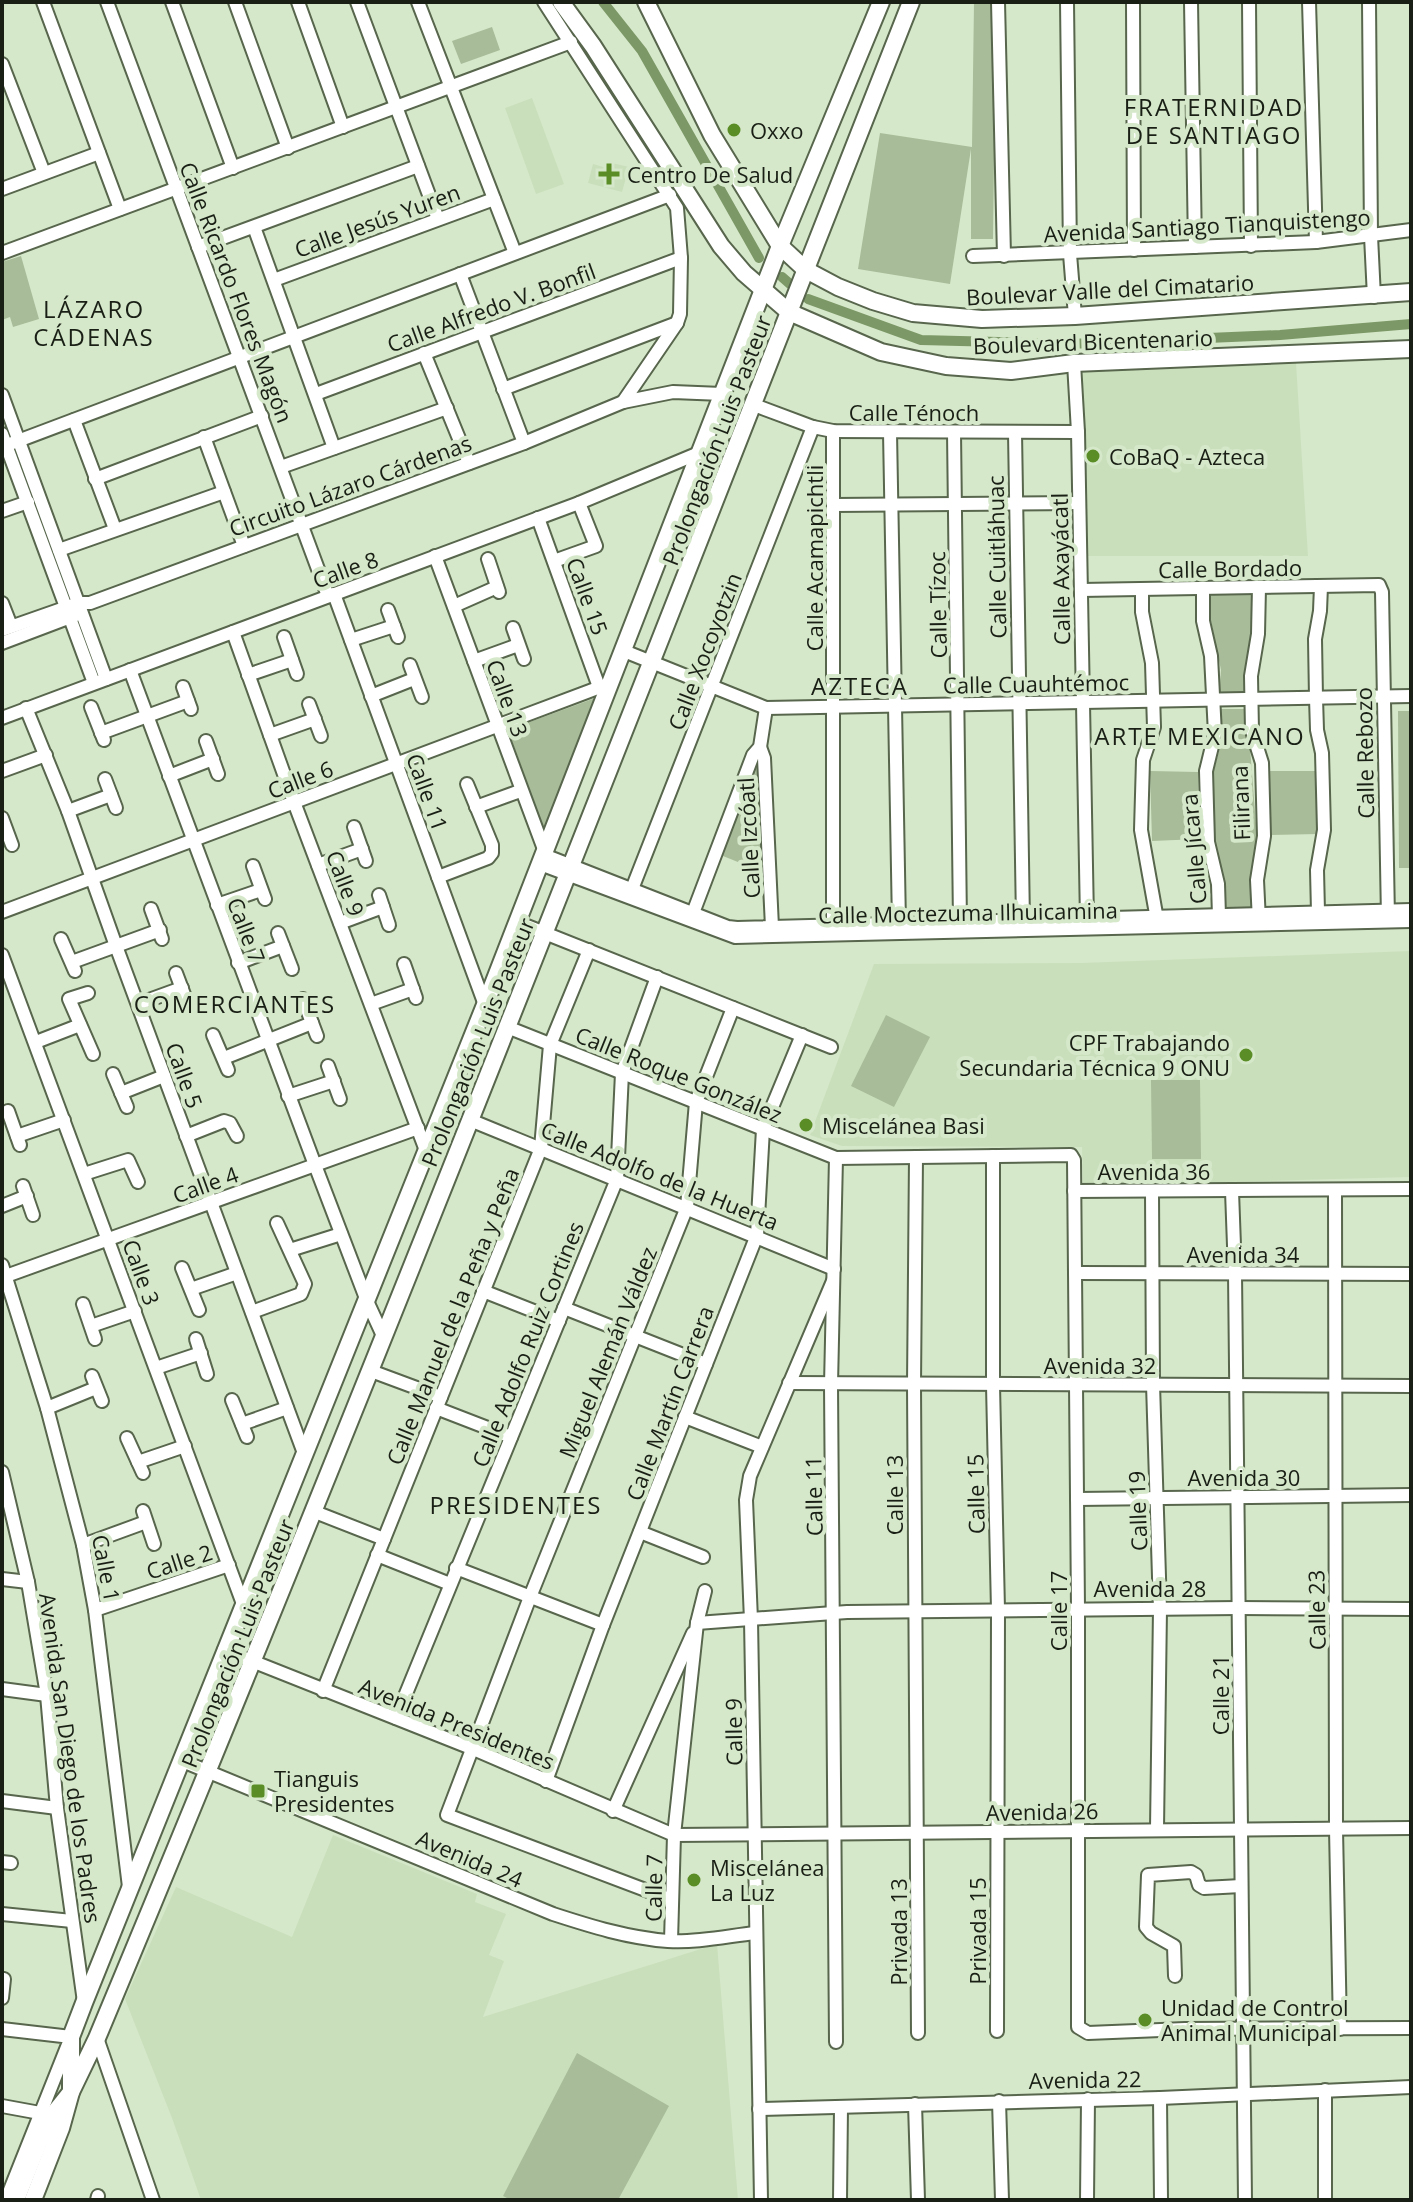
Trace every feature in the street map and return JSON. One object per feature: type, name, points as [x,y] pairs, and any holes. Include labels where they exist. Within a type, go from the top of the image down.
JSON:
[{"type":"main road","name":"Boulevard Bicentenario","points":[[561,2],[593,46],[678,193],[695,206],[721,246],[744,273],[789,312],[838,336],[881,352],[946,366],[1011,371],[1074,363],[1411,349]]},
{"type":"main road","name":"Boulevar Valle del Cimatario","points":[[646,2],[712,135],[780,246],[806,270],[838,287],[913,313],[970,319],[1075,316],[1411,292]]},
{"type":"main road","name":"Prolongación Luis Pasteur","points":[[16,2200],[47,2122],[71,2092],[71,2037],[84,2003],[485,1005],[605,685],[624,651],[780,246],[881,2]]},
{"type":"main road","name":"Prolongación Luis Pasteur","points":[[33,2200],[61,2128],[71,2092],[97,2038],[315,1512],[911,2]]},
{"type":"main road","points":[[838,111],[865,122]]},
{"type":"main road","points":[[745,337],[764,338],[775,350]]},
{"type":"street","points":[[43,2],[120,209]]},
{"type":"street","name":"Calle Ricardo Flores Magón","points":[[107,2],[331,595]]},
{"type":"street","points":[[172,2],[233,168]]},
{"type":"street","points":[[235,2],[288,148]]},
{"type":"street","points":[[298,2],[343,127]]},
{"type":"street","points":[[357,2],[438,219]]},
{"type":"street","points":[[418,2],[515,253]]},
{"type":"street","points":[[544,2],[650,164],[659,167],[678,193],[680,314],[623,402]]},
{"type":"street","points":[[998,2],[1004,256]]},
{"type":"street","points":[[1067,2],[1070,254],[1075,316]]},
{"type":"street","points":[[1133,2],[1134,250]]},
{"type":"street","points":[[1191,2],[1195,247]]},
{"type":"street","points":[[1249,2],[1251,246]]},
{"type":"street","points":[[1309,2],[1316,242]]},
{"type":"street","points":[[1369,2],[1374,297]]},
{"type":"street","points":[[2,253],[571,42]]},
{"type":"street","points":[[2,64],[44,173]]},
{"type":"street","points":[[2,189],[99,153]]},
{"type":"street","points":[[198,247],[418,166]]},
{"type":"street","points":[[7,442],[74,420],[678,193]]},
{"type":"street","name":"Calle Jesús Yuren","points":[[274,280],[494,199]]},
{"type":"street","points":[[678,214],[687,207],[695,206]]},
{"type":"street","points":[[254,227],[334,448]]},
{"type":"street","name":"Avenida Santiago Tianquistengo","points":[[973,256],[1251,246],[1316,242],[1411,230]]},
{"type":"street","name":"Calle Alfredo V. Bonfil","points":[[316,394],[681,258]]},
{"type":"street","points":[[460,274],[524,443]]},
{"type":"street","points":[[503,389],[677,323]]},
{"type":"street","points":[[424,353],[469,463]]},
{"type":"street","name":"Calle Axayácatl","points":[[1074,363],[1087,920]]},
{"type":"street","name":"Circuito Lázaro Cárdenas","points":[[2,643],[78,608],[524,443],[623,402],[673,392],[722,394]]},
{"type":"street","points":[[2,395],[7,442],[28,502],[78,608]]},
{"type":"street","name":"Calle Ténoch","points":[[754,405],[813,427],[833,431],[1078,432]]},
{"type":"street","points":[[281,467],[447,408]]},
{"type":"street","points":[[95,479],[262,416]]},
{"type":"street","points":[[74,420],[115,529]]},
{"type":"street","name":"Calle Xocoyotzin","points":[[632,889],[813,427]]},
{"type":"street","name":"Calle Acamapichtli","points":[[833,431],[833,925]]},
{"type":"street","points":[[890,432],[899,924]]},
{"type":"street","name":"Calle Tízoc","points":[[954,432],[960,923]]},
{"type":"street","name":"Calle Cuitláhuac","points":[[1015,432],[1023,921]]},
{"type":"street","points":[[204,437],[244,546]]},
{"type":"street","points":[[7,442],[59,550],[100,681]]},
{"type":"street","name":"Calle 8","points":[[2,718],[579,503],[699,453]]},
{"type":"street","points":[[59,550],[224,492]]},
{"type":"street","points":[[2,511],[28,502]]},
{"type":"street","points":[[554,561],[596,546],[579,503]]},
{"type":"street","points":[[834,505],[1079,503]]},
{"type":"street","name":"Calle 15","points":[[538,518],[605,685]]},
{"type":"street","name":"Calle 13","points":[[435,556],[543,857]]},
{"type":"street","points":[[454,606],[498,591],[488,559]]},
{"type":"street","name":"Calle Bordado","points":[[1081,590],[1379,585]]},
{"type":"street","name":"Calle Rebozo","points":[[1379,585],[1382,592],[1388,916]]},
{"type":"street","points":[[1318,912],[1317,870],[1324,830],[1315,639],[1321,586]]},
{"type":"street","name":"Filirana","points":[[1258,919],[1257,880],[1264,836],[1262,763],[1252,731],[1251,676],[1258,634],[1259,587]]},
{"type":"street","name":"Calle Jícara","points":[[1203,588],[1203,621],[1211,656],[1215,734],[1206,771],[1208,842],[1218,884],[1219,916]]},
{"type":"street","points":[[1142,589],[1142,612],[1152,663],[1154,727],[1143,760],[1141,830],[1158,923]]},
{"type":"street","name":"Calle 11","points":[[331,595],[351,640],[485,1005]]},
{"type":"street","points":[[2,603],[6,628]]},
{"type":"street","name":"Circuito Lázaro Cárdenas","points":[[6,628],[78,608]]},
{"type":"street","points":[[351,640],[396,631],[388,610]]},
{"type":"street","points":[[513,628],[524,659]]},
{"type":"street","name":"Calle 9","points":[[233,632],[425,1148]]},
{"type":"street","points":[[284,637],[297,674]]},
{"type":"street","points":[[474,661],[518,645]]},
{"type":"street","name":"Calle Cuauhtémoc","points":[[624,651],[766,708],[1411,696]]},
{"type":"street","points":[[248,675],[292,660]]},
{"type":"street","points":[[410,665],[422,697]]},
{"type":"street","name":"Calle 7","points":[[130,670],[288,1096],[384,1338]]},
{"type":"street","points":[[371,696],[414,679]]},
{"type":"street","name":"Calle 6","points":[[2,912],[605,685]]},
{"type":"street","points":[[91,707],[103,737],[146,717],[190,705],[183,687]]},
{"type":"street","points":[[309,704],[321,736]]},
{"type":"street","name":"Calle 5","points":[[26,708],[68,811],[305,1456]]},
{"type":"street","points":[[693,913],[753,755],[760,747],[766,708]]},
{"type":"street","points":[[270,735],[315,719]]},
{"type":"street","points":[[206,741],[218,774]]},
{"type":"street","name":"Calle Izcóatl","points":[[760,747],[764,758],[772,927]]},
{"type":"street","points":[[2,771],[46,755]]},
{"type":"street","points":[[169,776],[213,759]]},
{"type":"street","points":[[105,779],[116,808]]},
{"type":"street","points":[[438,877],[488,858],[492,853],[492,845],[467,784]]},
{"type":"street","points":[[476,807],[520,791]]},
{"type":"street","points":[[68,811],[111,795]]},
{"type":"street","points":[[2,818],[7,839]]},
{"type":"street","points":[[318,865],[364,855],[354,827]]},
{"type":"street","name":"Calle Moctezuma Ilhuicamina","points":[[543,857],[735,937],[1388,916],[1411,910]]},
{"type":"street","points":[[217,905],[263,894],[253,866]]},
{"type":"street","name":"Calle Moctezuma Ilhuicamina","points":[[569,870],[632,889],[728,927],[1087,920],[1158,923],[1219,916],[1258,919],[1318,912],[1388,916],[1411,921]]},
{"type":"street","points":[[340,923],[381,901],[389,925]]},
{"type":"street","points":[[61,939],[73,966],[116,946],[161,934],[151,909]]},
{"type":"street","points":[[517,922],[831,1047]]},
{"type":"street","points":[[238,963],[280,939],[292,969]]},
{"type":"street","name":"Calle Manuel de la Peña y Peña","points":[[323,1691],[541,1148],[550,1045],[589,950]]},
{"type":"street","name":"Calle 3","points":[[2,955],[8,986],[36,1042],[243,1604]]},
{"type":"street","points":[[371,1004],[414,993],[404,964]]},
{"type":"street","points":[[176,973],[188,1005]]},
{"type":"street","name":"Calle Adolfo Ruiz Cortines","points":[[396,1718],[617,1179],[622,1073],[657,977]]},
{"type":"street","points":[[138,1004],[182,988]]},
{"type":"street","points":[[88,993],[69,999],[93,1054]]},
{"type":"street","points":[[303,999],[317,1036]]},
{"type":"street","name":"Miguel Alemán Váldez","points":[[672,1900],[447,1815],[530,1597],[687,1207],[696,1102],[733,1008]]},
{"type":"street","points":[[213,1035],[226,1064],[268,1041],[312,1023]]},
{"type":"street","points":[[36,1042],[80,1025]]},
{"type":"street","name":"Calle Roque González","points":[[507,1027],[836,1158]]},
{"type":"street","name":"Calle Martín Carrera","points":[[546,1781],[603,1625],[757,1235],[763,1129],[802,1035]]},
{"type":"street","points":[[328,1066],[340,1099]]},
{"type":"street","points":[[113,1074],[127,1107]]},
{"type":"street","points":[[121,1093],[164,1076]]},
{"type":"street","points":[[288,1096],[334,1081]]},
{"type":"street","points":[[8,1111],[18,1141],[64,1120]]},
{"type":"street","name":"Calle Adolfo de la Huerta","points":[[470,1120],[757,1235],[834,1275]]},
{"type":"street","points":[[186,1136],[224,1121],[230,1123],[237,1136]]},
{"type":"street","name":"Calle 4","points":[[4,1271],[108,1240],[418,1128]]},
{"type":"street","name":"Avenida 36","points":[[836,1158],[1071,1155],[1074,1160],[1074,1191],[1411,1189]]},
{"type":"street","name":"Calle 15","points":[[993,1156],[997,1832]]},
{"type":"street","name":"Calle 13","points":[[916,1157],[917,1832]]},
{"type":"street","name":"Calle 11","points":[[836,1158],[831,1385],[836,2042]]},
{"type":"street","points":[[84,1174],[128,1160],[138,1182]]},
{"type":"street","points":[[2,1206],[25,1191],[33,1215]]},
{"type":"street","name":"Calle 17","points":[[1074,1191],[1079,1831],[1077,2021],[1079,2030],[1088,2033],[1244,2029]]},
{"type":"street","name":"Calle 19","points":[[1152,1191],[1153,1384],[1160,1609],[1157,1829]]},
{"type":"street","name":"Calle 21","points":[[1232,1191],[1245,2200]]},
{"type":"street","name":"Calle 23","points":[[1335,1191],[1334,1497],[1340,2029]]},
{"type":"street","points":[[252,1312],[305,1290],[277,1223]]},
{"type":"street","points":[[290,1250],[341,1234]]},
{"type":"street","points":[[182,1268],[199,1310]]},
{"type":"street","name":"Calle 1","points":[[4,1271],[47,1408],[83,1545],[95,1610],[129,1887]]},
{"type":"street","points":[[191,1289],[237,1273]]},
{"type":"street","name":"Avenida 34","points":[[1075,1273],[1411,1274]]},
{"type":"street","name":"Calle 9","points":[[761,2200],[751,1620],[746,1500],[750,1476],[834,1275]]},
{"type":"street","points":[[483,1291],[635,1336],[706,1364]]},
{"type":"street","points":[[83,1304],[93,1332],[135,1311]]},
{"type":"street","points":[[196,1339],[207,1374]]},
{"type":"street","points":[[156,1368],[201,1353]]},
{"type":"street","points":[[371,1371],[511,1437]]},
{"type":"street","points":[[47,1408],[94,1382],[102,1401]]},
{"type":"street","name":"Avenida 32","points":[[789,1383],[1411,1386]]},
{"type":"street","points":[[232,1400],[245,1431],[287,1408]]},
{"type":"street","points":[[685,1417],[762,1447]]},
{"type":"street","points":[[127,1438],[140,1467],[185,1446]]},
{"type":"street","name":"Avenida San Diego de los Padres","points":[[2,1472],[28,1582],[47,1695],[57,1808],[84,2003]]},
{"type":"street","name":"Avenida 30","points":[[1077,1499],[1411,1495]]},
{"type":"street","points":[[315,1512],[384,1539]]},
{"type":"street","points":[[83,1545],[145,1517],[154,1544]]},
{"type":"street","points":[[640,1532],[703,1557]]},
{"type":"street","points":[[377,1555],[450,1584]]},
{"type":"street","name":"Calle 2","points":[[95,1610],[229,1565]]},
{"type":"street","points":[[456,1568],[603,1625]]},
{"type":"street","points":[[2,1579],[28,1582]]},
{"type":"street","points":[[613,1811],[697,1623],[705,1591]]},
{"type":"street","name":"Avenida 28","points":[[697,1623],[915,1610],[1411,1609]]},
{"type":"street","name":"Calle 7","points":[[671,1941],[674,1835],[697,1623]]},
{"type":"street","name":"Avenida Presidentes","points":[[224,1650],[471,1748],[674,1835]]},
{"type":"street","points":[[2,1689],[47,1695]]},
{"type":"street","name":"Avenida 24","points":[[180,1760],[553,1914],[629,1936],[671,1941],[755,1933]]},
{"type":"street","points":[[2,1801],[57,1808]]},
{"type":"street","name":"Avenida 26","points":[[674,1835],[1411,1828]]},
{"type":"street","name":"Privada 13","points":[[917,1832],[918,2033]]},
{"type":"street","name":"Privada 15","points":[[997,1832],[997,2031]]},
{"type":"street","points":[[1175,1976],[1174,1946],[1146,1927],[1148,1875],[1191,1872],[1204,1888],[1241,1886]]},
{"type":"street","points":[[2,1914],[72,1921]]},
{"type":"street","points":[[2,1998],[3,1979],[19,1981]]},
{"type":"street","points":[[1244,2029],[1411,2028]]},
{"type":"street","points":[[2,2029],[71,2037],[6,2200]]},
{"type":"street","points":[[97,2038],[153,2200]]},
{"type":"street","name":"Avenida 22","points":[[759,2109],[1160,2098],[1411,2087]]},
{"type":"street","points":[[1325,2090],[1325,2200]]},
{"type":"street","points":[[1160,2098],[1161,2200]]},
{"type":"street","points":[[1087,2200],[1088,2099]]},
{"type":"street","points":[[999,2101],[1002,2200]]},
{"type":"street","points":[[915,2104],[918,2200]]},
{"type":"street","points":[[2,2106],[40,2113]]},
{"type":"street","points":[[840,2200],[841,2107]]},
{"type":"shaded area","points":[[974,2],[996,2],[993,239],[971,239],[971,149],[950,284],[858,269],[880,133],[972,147]]},
{"type":"shaded area","points":[[492,27],[500,50],[461,64],[452,41]]},
{"type":"shaded area","points":[[532,98],[564,184],[536,194],[505,108]]},
{"type":"shaded area","name":"Centro De Salud","points":[[612,163],[629,167],[622,192],[588,183],[593,164],[610,169]]},
{"type":"shaded area","points":[[21,256],[39,319],[13,327],[10,317],[2,320],[2,262]]},
{"type":"shaded area","points":[[1296,363],[1308,556],[1084,556],[1083,368]]},
{"type":"shaded area","points":[[1208,594],[1253,594],[1246,696],[1219,695],[1221,670]]},
{"type":"shaded area","points":[[598,697],[545,832],[508,730]]},
{"type":"shaded area","points":[[1219,709],[1247,709],[1257,837],[1251,876],[1253,909],[1223,911],[1224,881],[1213,842],[1213,774],[1222,739]]},
{"type":"shaded area","points":[[1398,711],[1411,711],[1411,868],[1399,868]]},
{"type":"shaded area","points":[[756,754],[761,756],[768,874],[718,854]]},
{"type":"shaded area","points":[[1150,771],[1198,772],[1199,839],[1152,841]]},
{"type":"shaded area","points":[[1269,771],[1318,771],[1318,834],[1271,835]]},
{"type":"shaded area","name":"CPF Trabajando Secundaria Técnica 9 ONU","points":[[1411,951],[1411,1177],[1083,1186],[1082,1147],[842,1146],[810,1135],[874,964],[1081,963]]},
{"type":"shaded area","points":[[886,1015],[930,1037],[894,1107],[851,1086]]},
{"type":"shaded area","points":[[1151,1080],[1200,1080],[1201,1159],[1152,1159]]},
{"type":"shaded area","points":[[333,1835],[477,1894],[475,1902],[506,1914],[489,1955],[504,1961],[483,2017],[717,1944],[738,2200],[201,2200],[125,1999],[176,1887],[292,1937]]},
{"type":"shaded area","points":[[577,2053],[669,2106],[618,2200],[511,2200],[503,2196]]},
{"type":"waterway","points":[[603,2],[642,51],[759,258]]},
{"type":"waterway","points":[[782,277],[790,284]]},
{"type":"waterway","points":[[808,299],[921,340],[1069,344],[1280,335],[1411,324]]},
{"type":"place","name":"Oxxo","points":[[734,130]]},
{"type":"place","name":"Centro De Salud","points":[[609,174]]},
{"type":"place","name":"CoBaQ - Azteca","points":[[1093,456]]},
{"type":"place","name":"CPF Trabajando Secundaria Técnica 9 ONU","points":[[1246,1055]]},
{"type":"place","name":"Miscelánea Basi","points":[[806,1125]]},
{"type":"place","name":"Tianguis Presidentes","points":[[258,1791]]},
{"type":"place","name":"Miscelánea La Luz","points":[[694,1880]]},
{"type":"place","name":"Unidad de Control Animal Municipal","points":[[1145,2020]]},
{"type":"district","name":"FRATERNIDAD DE SANTIAGO","points":[[1214,120]]},
{"type":"district","name":"LÁZARO CÁDENAS","points":[[94,322]]},
{"type":"district","name":"AZTECA","points":[[860,685]]},
{"type":"district","name":"ARTE MEXICANO","points":[[1200,735]]},
{"type":"district","name":"COMERCIANTES","points":[[235,1003]]},
{"type":"district","name":"PRESIDENTES","points":[[516,1504]]}]
